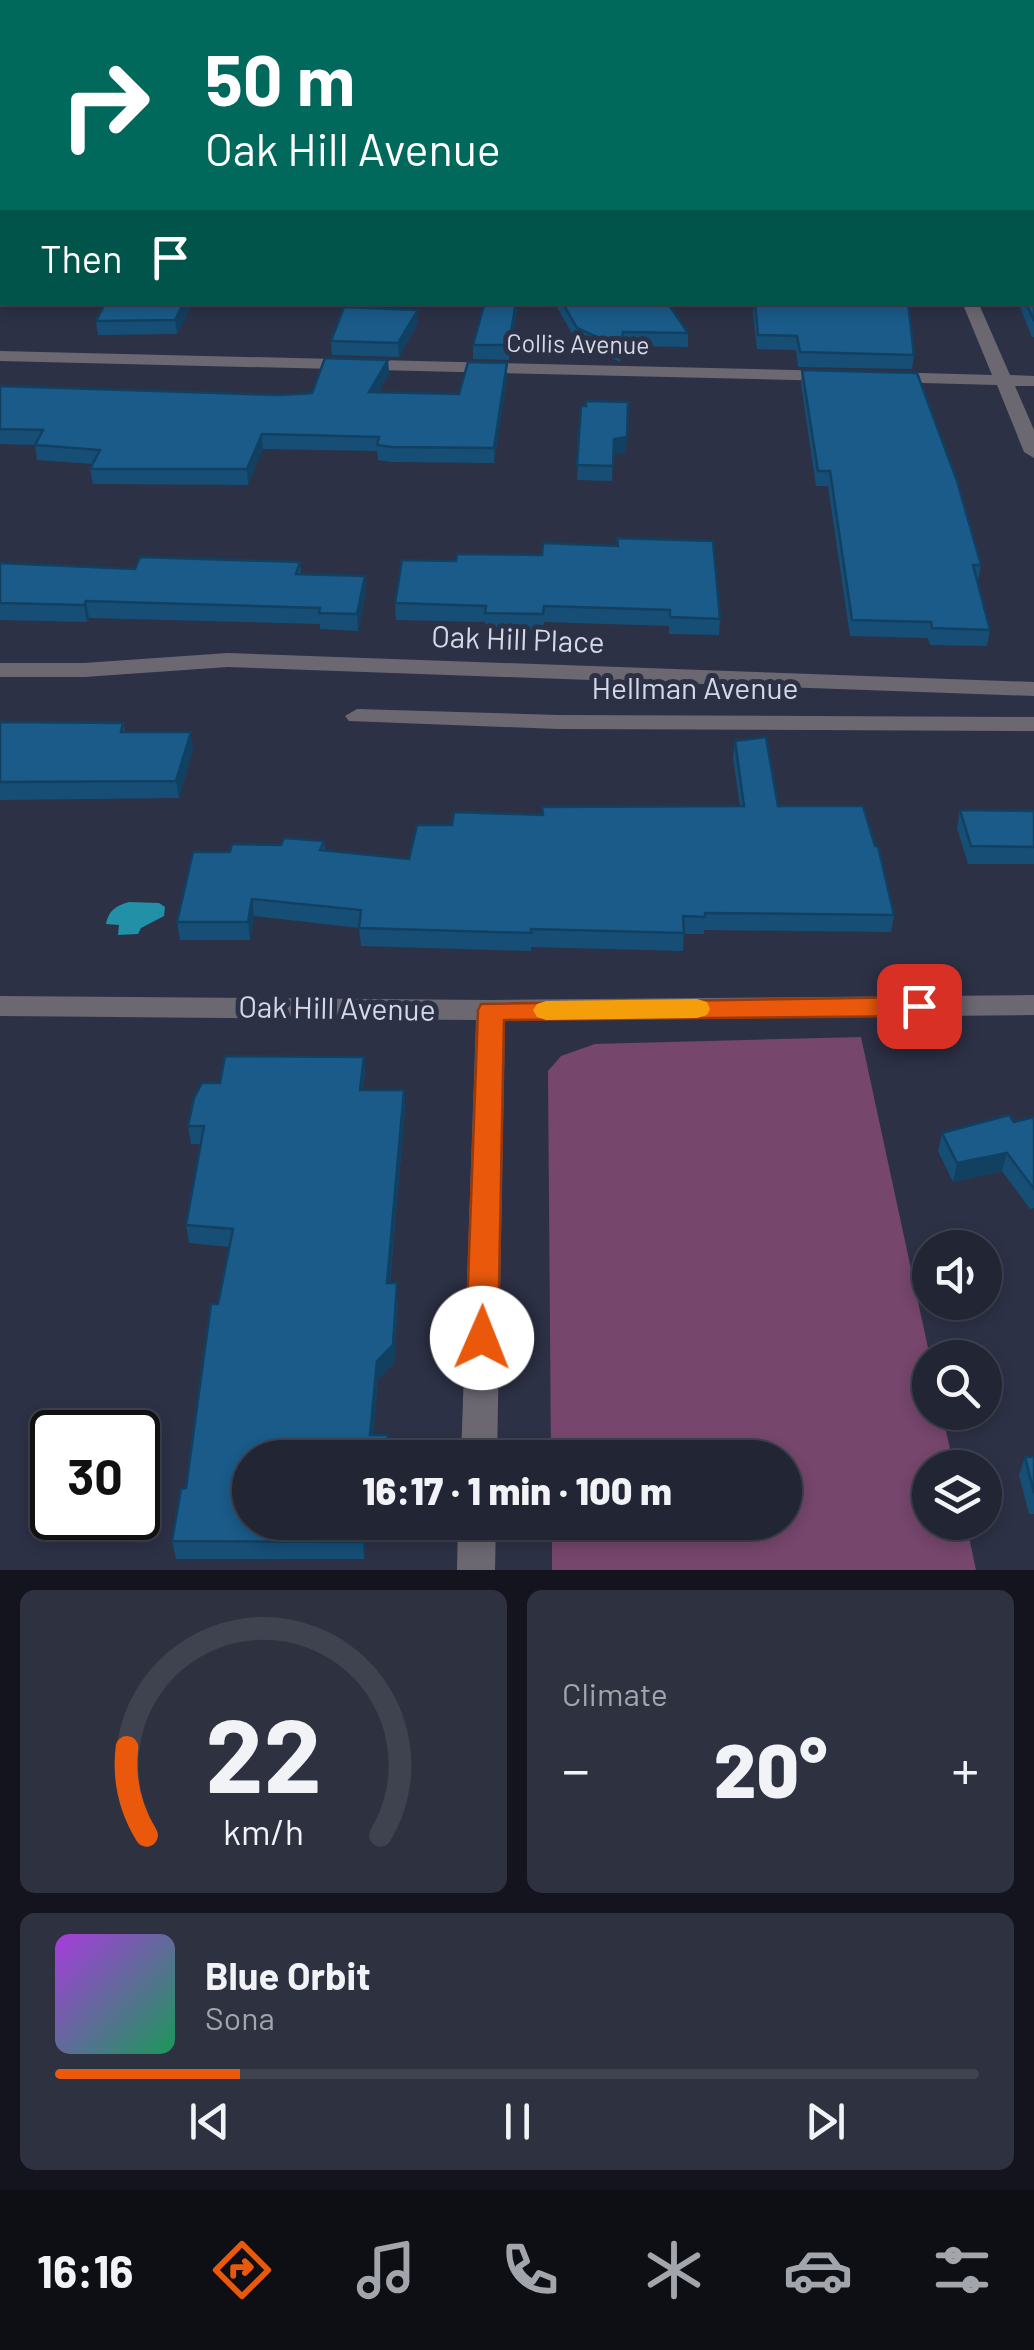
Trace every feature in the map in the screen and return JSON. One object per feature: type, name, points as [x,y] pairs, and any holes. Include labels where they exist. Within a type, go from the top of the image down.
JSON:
[{"type":"street","points":[[971,305],[1034,452]]},
{"type":"street","name":"Collis Avenue","points":[[0,356],[1034,381]]},
{"type":"street","name":"Oak Hill Place","points":[[0,670],[84,670],[228,660],[1034,689]]},
{"type":"street","name":"Hellman Avenue","points":[[356,716],[558,722],[1034,724]]},
{"type":"street","name":"Oak Hill Avenue","points":[[0,1006],[491,1010],[1034,1005]]},
{"type":"street","points":[[479,1440],[491,1010]]},
{"type":"street","points":[[476,1570],[477,1540]]},
{"type":"shaded area","points":[[861,1037],[912,1274],[912,1320],[922,1320],[926,1340],[912,1340],[912,1430],[946,1430],[950,1450],[912,1450],[912,1540],[970,1540],[976,1570],[552,1570],[552,1540],[802,1540],[802,1440],[551,1440],[548,1071],[561,1056],[595,1044]]},
{"type":"water","points":[[129,902],[159,903],[165,907],[164,916],[141,928],[138,934],[118,935],[119,925],[106,924],[107,919],[114,909]]},
{"type":"building","points":[[104,305],[182,305],[175,320],[96,321]]},
{"type":"building","points":[[484,305],[516,305],[509,345],[473,345]]},
{"type":"building","points":[[564,305],[669,305],[688,333],[623,332],[621,348],[577,328]]},
{"type":"building","points":[[755,305],[908,305],[914,355],[800,352],[797,336],[758,335]]},
{"type":"building","points":[[344,307],[418,310],[398,343],[331,341]]},
{"type":"building","points":[[325,358],[388,360],[369,392],[459,394],[468,362],[507,363],[494,448],[392,447],[377,445],[379,437],[262,434],[247,469],[90,469],[100,450],[35,445],[43,430],[0,429],[0,386],[312,393]]},
{"type":"building","points":[[802,370],[917,373],[957,481],[981,565],[973,565],[990,630],[932,628],[931,622],[852,620],[830,471],[818,471]]},
{"type":"building","points":[[586,401],[628,402],[627,437],[614,439],[613,466],[577,465],[581,406],[586,406]]},
{"type":"building","points":[[617,538],[713,541],[720,619],[670,617],[670,610],[544,606],[543,614],[485,613],[486,606],[395,603],[402,560],[456,561],[457,554],[542,555],[543,543],[618,546]]},
{"type":"building","points":[[140,557],[300,562],[296,574],[365,576],[357,614],[319,613],[320,608],[86,601],[84,605],[0,603],[0,563],[135,569]]},
{"type":"building","points":[[0,722],[123,723],[121,732],[191,732],[176,781],[0,782]]},
{"type":"building","points":[[766,737],[778,806],[863,806],[878,846],[894,915],[705,913],[705,917],[683,916],[684,933],[531,929],[531,933],[359,928],[361,910],[252,899],[248,922],[177,922],[193,852],[230,852],[232,844],[281,845],[284,838],[324,841],[320,850],[409,859],[417,825],[452,825],[454,812],[543,815],[542,807],[744,806],[735,741]]},
{"type":"building","points":[[960,810],[1034,811],[1034,847],[971,846]]},
{"type":"building","points":[[225,1056],[364,1057],[360,1090],[404,1090],[387,1283],[397,1283],[393,1345],[377,1361],[370,1435],[388,1435],[388,1440],[232,1440],[232,1540],[363,1542],[172,1541],[181,1489],[186,1488],[211,1304],[218,1304],[233,1229],[186,1225],[204,1126],[188,1126],[194,1098],[202,1083],[220,1083]]},
{"type":"building","points":[[1009,1115],[1014,1122],[1034,1117],[1034,1189],[1007,1153],[957,1163],[942,1133]]},
{"type":"building","points":[[1025,1457],[1034,1457],[1034,1493]]},
{"type":"slow traffic","points":[[546,1010],[697,1009]]},
{"type":"route","points":[[482,1338],[491,1010],[919,1006]]}]
